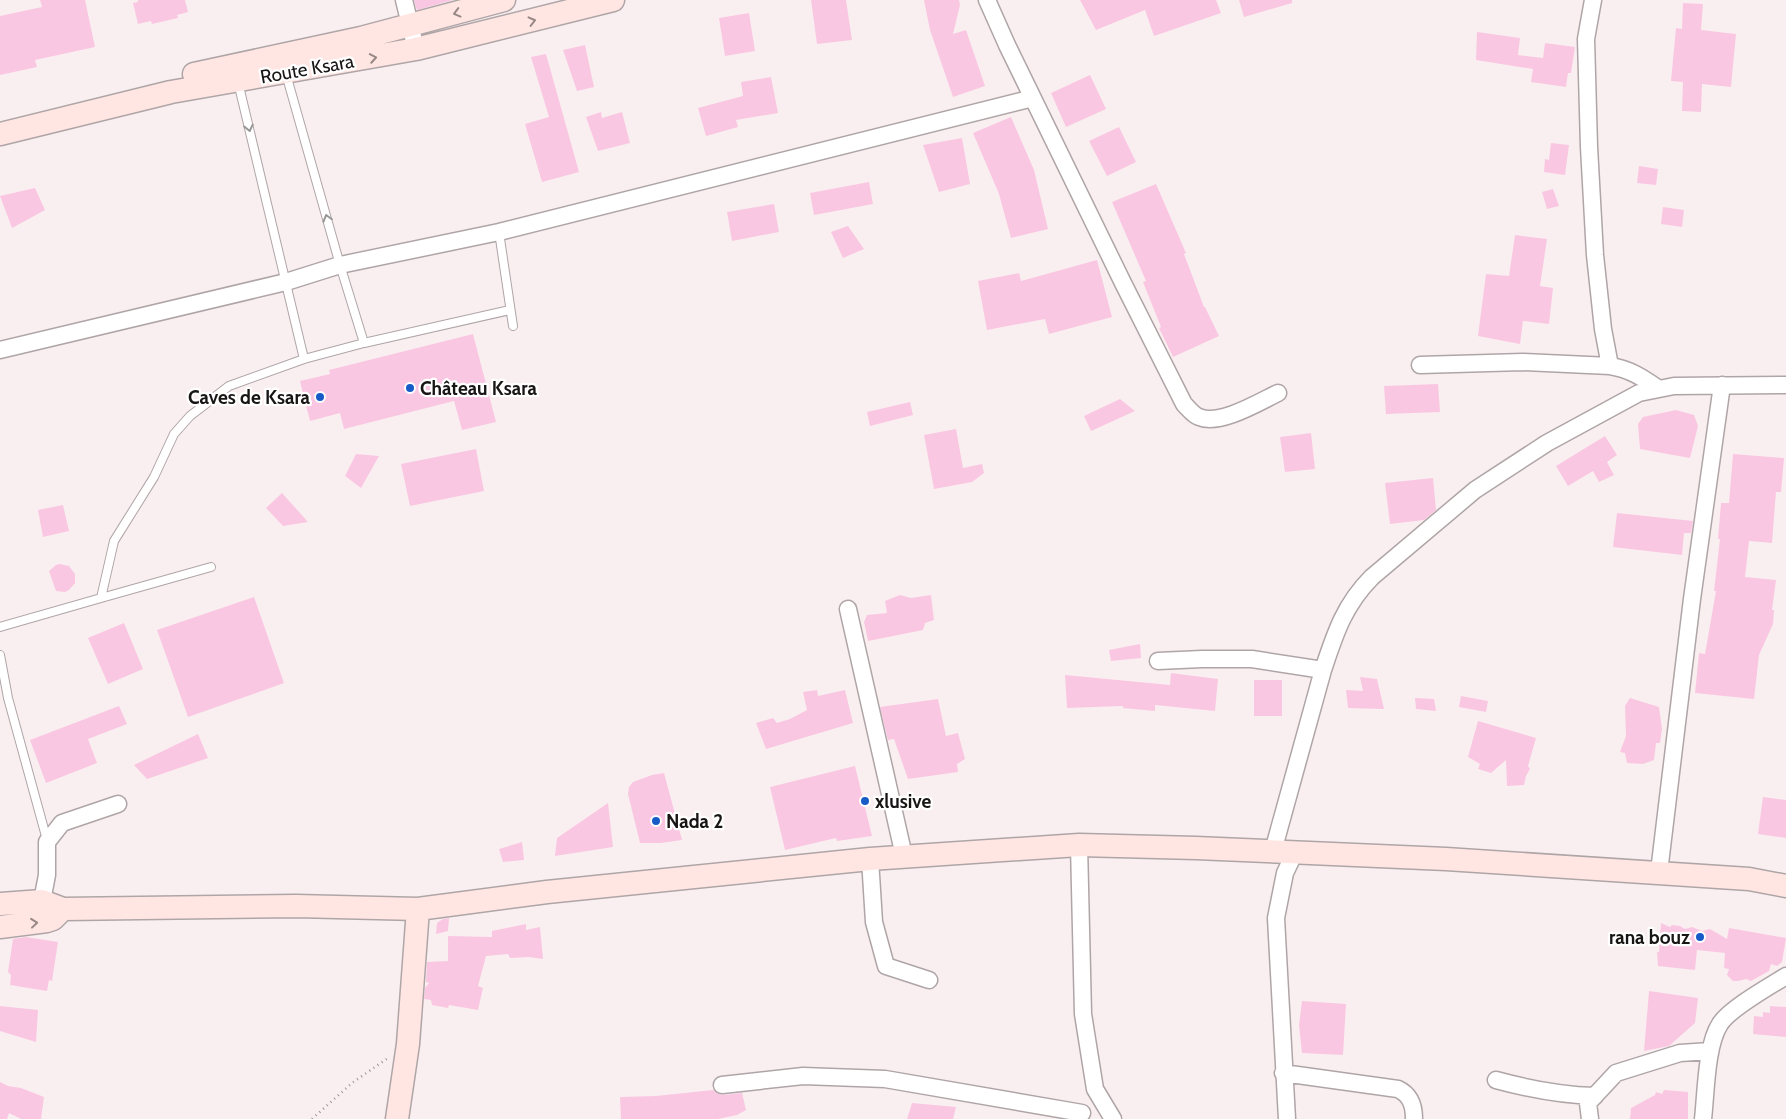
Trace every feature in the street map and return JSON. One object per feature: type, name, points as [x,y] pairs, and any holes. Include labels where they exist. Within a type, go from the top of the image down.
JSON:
[{"type":"street","points":[[404,0],[416,49]]},
{"type":"street","name":"Route Ksara","points":[[283,64],[361,38],[504,0]]},
{"type":"street","name":"Route Ksara","points":[[0,120],[94,96],[283,64],[416,49],[613,0]]},
{"type":"street","points":[[988,0],[1033,98],[1184,404],[1198,417],[1215,419],[1231,415],[1278,394]]},
{"type":"street","points":[[1592,0],[1586,39],[1591,176],[1595,254],[1610,366]]},
{"type":"street","name":"Route Ksara","points":[[0,134],[171,92],[236,73]]},
{"type":"street","points":[[0,350],[286,282],[340,265],[499,232],[1033,98]]},
{"type":"street","points":[[1420,365],[1523,362],[1610,366],[1639,374],[1660,389]]},
{"type":"street","points":[[1659,872],[1692,599],[1722,385]]},
{"type":"street","points":[[1287,1119],[1276,918],[1285,872],[1284,852],[1323,670],[1341,619],[1358,591],[1475,490],[1546,443],[1640,392],[1674,386],[1786,385]]},
{"type":"street","points":[[848,609],[904,856]]},
{"type":"street","points":[[1158,661],[1252,659],[1323,670]]},
{"type":"street","points":[[42,901],[47,874],[47,842],[62,823],[118,804]]},
{"type":"street","points":[[0,904],[42,901],[63,909],[296,906],[418,909],[546,892],[870,859],[1079,845],[1446,859],[1749,879],[1786,886]]},
{"type":"street","points":[[1079,845],[1083,1014],[1095,1089],[1113,1119]]},
{"type":"street","points":[[870,859],[874,922],[886,966],[929,980]]},
{"type":"street","points":[[0,927],[47,921],[53,919],[63,909]]},
{"type":"street","points":[[397,1119],[408,1044],[418,909]]},
{"type":"street","points":[[1703,1119],[1710,1051],[1720,1024],[1728,1015],[1786,976]]},
{"type":"street","points":[[1590,1119],[1588,1103],[1616,1073],[1680,1053],[1710,1051]]},
{"type":"street","points":[[1283,1072],[1398,1089],[1404,1092],[1413,1104],[1414,1119]]},
{"type":"street","points":[[722,1085],[802,1076],[885,1079],[1081,1116],[1095,1089]]},
{"type":"street","points":[[1496,1080],[1565,1095],[1595,1096]]},
{"type":"lane","points":[[283,64],[364,343]]},
{"type":"lane","points":[[236,73],[304,360]]},
{"type":"lane","points":[[499,232],[512,326]]},
{"type":"lane","points":[[101,598],[114,541],[154,477],[174,434],[190,416],[229,386],[304,360],[364,343],[510,310]]},
{"type":"lane","points":[[0,626],[211,567]]},
{"type":"lane","points":[[0,655],[8,698],[47,842]]},
{"type":"path","points":[[312,1119],[352,1083],[408,1044]]},
{"type":"building","points":[[40,0],[85,0],[95,47],[35,60],[37,67],[0,75],[0,16],[42,7]]},
{"type":"building","points":[[138,0],[185,0],[188,12],[177,15],[178,18],[152,24],[151,21],[138,24],[133,3],[138,2]]},
{"type":"building","points":[[414,0],[453,0],[417,10]]},
{"type":"building","points":[[811,0],[846,0],[852,40],[817,44]]},
{"type":"building","points":[[924,0],[959,0],[960,5],[953,34],[966,30],[985,86],[953,97],[930,30]]},
{"type":"building","points":[[1080,0],[1216,0],[1221,13],[1154,36],[1145,10],[1096,30]]},
{"type":"building","points":[[1239,0],[1292,0],[1292,3],[1244,17]]},
{"type":"building","points":[[1683,3],[1703,4],[1701,30],[1736,34],[1731,87],[1702,84],[1701,112],[1682,111],[1683,82],[1671,81],[1676,28],[1682,29]]},
{"type":"building","points":[[749,13],[755,51],[725,56],[719,18]]},
{"type":"building","points":[[1477,32],[1520,38],[1518,55],[1543,58],[1545,43],[1575,47],[1571,73],[1568,73],[1566,87],[1531,82],[1533,69],[1476,60]]},
{"type":"building","points":[[585,45],[594,87],[577,91],[563,50]]},
{"type":"building","points":[[546,54],[579,172],[542,182],[525,124],[549,117],[531,57]]},
{"type":"building","points":[[1090,75],[1106,109],[1066,127],[1051,93]]},
{"type":"building","points":[[771,77],[778,113],[736,120],[738,127],[706,136],[698,108],[743,96],[741,82]]},
{"type":"building","points":[[601,112],[602,118],[622,112],[630,143],[598,151],[586,117]]},
{"type":"building","points":[[1011,117],[1034,170],[1048,229],[1011,238],[999,194],[973,133]]},
{"type":"building","points":[[1119,127],[1136,162],[1107,176],[1089,141]]},
{"type":"building","points":[[962,138],[970,184],[939,192],[923,145]]},
{"type":"building","points":[[1551,143],[1569,145],[1565,175],[1544,172],[1545,159],[1549,160]]},
{"type":"building","points":[[1639,166],[1658,169],[1656,185],[1637,183]]},
{"type":"building","points":[[869,182],[873,204],[814,215],[810,193]]},
{"type":"building","points":[[1156,184],[1186,253],[1184,254],[1204,307],[1219,336],[1173,357],[1159,328],[1161,327],[1143,282],[1146,281],[1112,202]]},
{"type":"building","points":[[35,188],[45,210],[12,228],[0,196]]},
{"type":"building","points":[[1553,189],[1559,206],[1547,209],[1542,192]]},
{"type":"building","points":[[774,204],[779,232],[732,241],[727,212]]},
{"type":"building","points":[[1663,207],[1684,210],[1682,227],[1661,224]]},
{"type":"building","points":[[848,226],[864,249],[843,258],[831,232]]},
{"type":"building","points":[[1515,235],[1547,239],[1540,286],[1553,288],[1549,324],[1523,321],[1520,344],[1478,336],[1486,274],[1509,276]]},
{"type":"building","points":[[1097,260],[1112,317],[1049,334],[1045,319],[987,330],[978,281],[1019,273],[1021,281]]},
{"type":"building","name":"Château Ksara","points":[[473,334],[496,422],[462,430],[454,401],[344,429],[340,413],[310,421],[300,381],[330,374],[329,370]]},
{"type":"building","points":[[1438,384],[1440,412],[1386,414],[1384,386]]},
{"type":"building","points":[[1120,399],[1135,411],[1091,431],[1084,416]]},
{"type":"building","points":[[910,402],[913,415],[870,426],[867,412]]},
{"type":"building","points":[[1676,410],[1694,415],[1698,426],[1690,458],[1640,449],[1638,424],[1643,417]]},
{"type":"building","points":[[956,429],[963,468],[982,464],[984,473],[972,482],[934,489],[924,435]]},
{"type":"building","points":[[1311,433],[1315,469],[1285,472],[1280,437]]},
{"type":"building","points":[[1605,436],[1617,455],[1607,462],[1614,475],[1599,482],[1593,471],[1568,486],[1556,466]]},
{"type":"building","points":[[476,449],[484,491],[410,506],[401,464]]},
{"type":"building","points":[[356,454],[379,456],[361,488],[345,476]]},
{"type":"building","points":[[1733,454],[1784,458],[1781,492],[1776,492],[1772,543],[1749,541],[1745,577],[1776,580],[1772,610],[1774,610],[1773,624],[1759,655],[1754,699],[1695,693],[1699,653],[1705,654],[1716,591],[1714,591],[1720,539],[1718,539],[1721,503],[1729,503]]},
{"type":"building","points":[[1433,478],[1436,510],[1424,520],[1390,524],[1385,483]]},
{"type":"building","points":[[282,493],[308,522],[283,526],[266,508]]},
{"type":"building","points":[[63,505],[69,531],[43,537],[38,510]]},
{"type":"building","points":[[1617,513],[1693,521],[1691,533],[1684,533],[1682,555],[1613,547]]},
{"type":"building","points":[[60,564],[69,566],[75,574],[75,583],[65,592],[56,591],[49,571]]},
{"type":"building","points":[[900,595],[911,598],[931,595],[934,620],[925,623],[923,630],[868,641],[864,622],[867,615],[887,613],[885,601]]},
{"type":"building","points":[[254,597],[284,683],[188,717],[157,630]]},
{"type":"building","points":[[124,623],[143,669],[108,684],[88,638]]},
{"type":"building","points":[[1140,644],[1141,658],[1111,661],[1109,650]]},
{"type":"building","points":[[1171,673],[1218,679],[1215,711],[1155,705],[1155,711],[1123,708],[1123,706],[1067,708],[1065,675],[1170,685]]},
{"type":"building","points":[[1360,677],[1377,679],[1384,709],[1348,708],[1346,690],[1363,691]]},
{"type":"building","points":[[1254,680],[1282,680],[1282,716],[1254,716]]},
{"type":"building","points":[[817,690],[818,696],[845,690],[853,723],[766,749],[756,723],[773,718],[777,723],[807,710],[803,692]]},
{"type":"building","points":[[1461,696],[1488,701],[1486,712],[1459,707]]},
{"type":"building","points":[[1415,698],[1434,699],[1436,711],[1416,709]]},
{"type":"building","points":[[1630,698],[1659,707],[1662,729],[1660,743],[1656,743],[1654,760],[1643,764],[1627,763],[1625,753],[1620,752],[1626,736],[1625,706]]},
{"type":"building","points":[[938,699],[946,736],[958,733],[965,759],[957,764],[958,772],[908,779],[894,739],[888,740],[880,707]]},
{"type":"building","points":[[119,706],[127,724],[88,739],[97,763],[46,783],[30,740]]},
{"type":"building","points":[[1478,721],[1536,738],[1528,766],[1530,769],[1524,785],[1507,786],[1506,760],[1491,773],[1478,769],[1480,764],[1468,757]]},
{"type":"building","points":[[198,734],[208,758],[147,779],[134,765]]},
{"type":"building","points":[[855,766],[872,836],[837,841],[836,838],[785,850],[770,787]]},
{"type":"building","name":"Nada 2","points":[[664,773],[682,840],[640,843],[628,794],[629,787],[633,782]]},
{"type":"building","points":[[1763,797],[1786,800],[1786,838],[1758,834]]},
{"type":"building","points":[[608,803],[613,847],[555,856],[557,838]]},
{"type":"building","points":[[522,842],[524,860],[503,862],[499,849]]},
{"type":"building","points":[[449,918],[448,931],[436,934],[437,923]]},
{"type":"building","points":[[1661,923],[1670,927],[1672,925],[1680,926],[1685,929],[1692,927],[1702,931],[1710,929],[1727,939],[1729,928],[1786,938],[1782,962],[1777,966],[1771,964],[1769,971],[1751,981],[1746,979],[1733,981],[1727,975],[1729,969],[1724,968],[1725,953],[1697,950],[1695,970],[1658,966],[1657,952],[1659,952]]},
{"type":"building","points":[[526,924],[526,930],[540,927],[543,959],[529,957],[510,958],[508,954],[486,956],[478,986],[483,988],[478,1010],[449,1005],[448,1008],[432,1005],[431,1000],[424,999],[425,988],[429,983],[426,982],[427,962],[448,961],[448,936],[492,937],[492,931]]},
{"type":"building","points":[[26,937],[58,942],[52,981],[49,980],[47,991],[10,985],[11,975],[8,972],[13,939]]},
{"type":"building","points":[[1649,991],[1698,998],[1695,1023],[1669,1046],[1644,1051]]},
{"type":"building","points":[[1302,1001],[1346,1004],[1343,1055],[1302,1053],[1299,1025]]},
{"type":"building","points":[[0,1006],[38,1010],[36,1042],[0,1031]]},
{"type":"building","points":[[1770,1006],[1786,1007],[1786,1037],[1753,1034],[1754,1016],[1763,1017],[1763,1012],[1770,1013]]},
{"type":"building","points":[[0,1082],[44,1097],[41,1119],[21,1119],[9,1113],[7,1119],[0,1119]]},
{"type":"building","points":[[713,1090],[723,1095],[742,1093],[746,1110],[737,1115],[718,1119],[621,1119],[620,1097],[656,1096]]},
{"type":"building","points":[[1664,1090],[1688,1092],[1688,1119],[1630,1119],[1631,1108],[1655,1095],[1656,1092],[1662,1094]]},
{"type":"building","points":[[912,1103],[956,1107],[953,1119],[907,1119]]},
{"type":"place","name":"Château Ksara","points":[[410,388]]},
{"type":"place","name":"Caves de Ksara","points":[[320,397]]},
{"type":"place","name":"xlusive","points":[[865,801]]},
{"type":"place","name":"Nada 2","points":[[656,821]]},
{"type":"place","name":"rana bouz","points":[[1700,937]]}]
